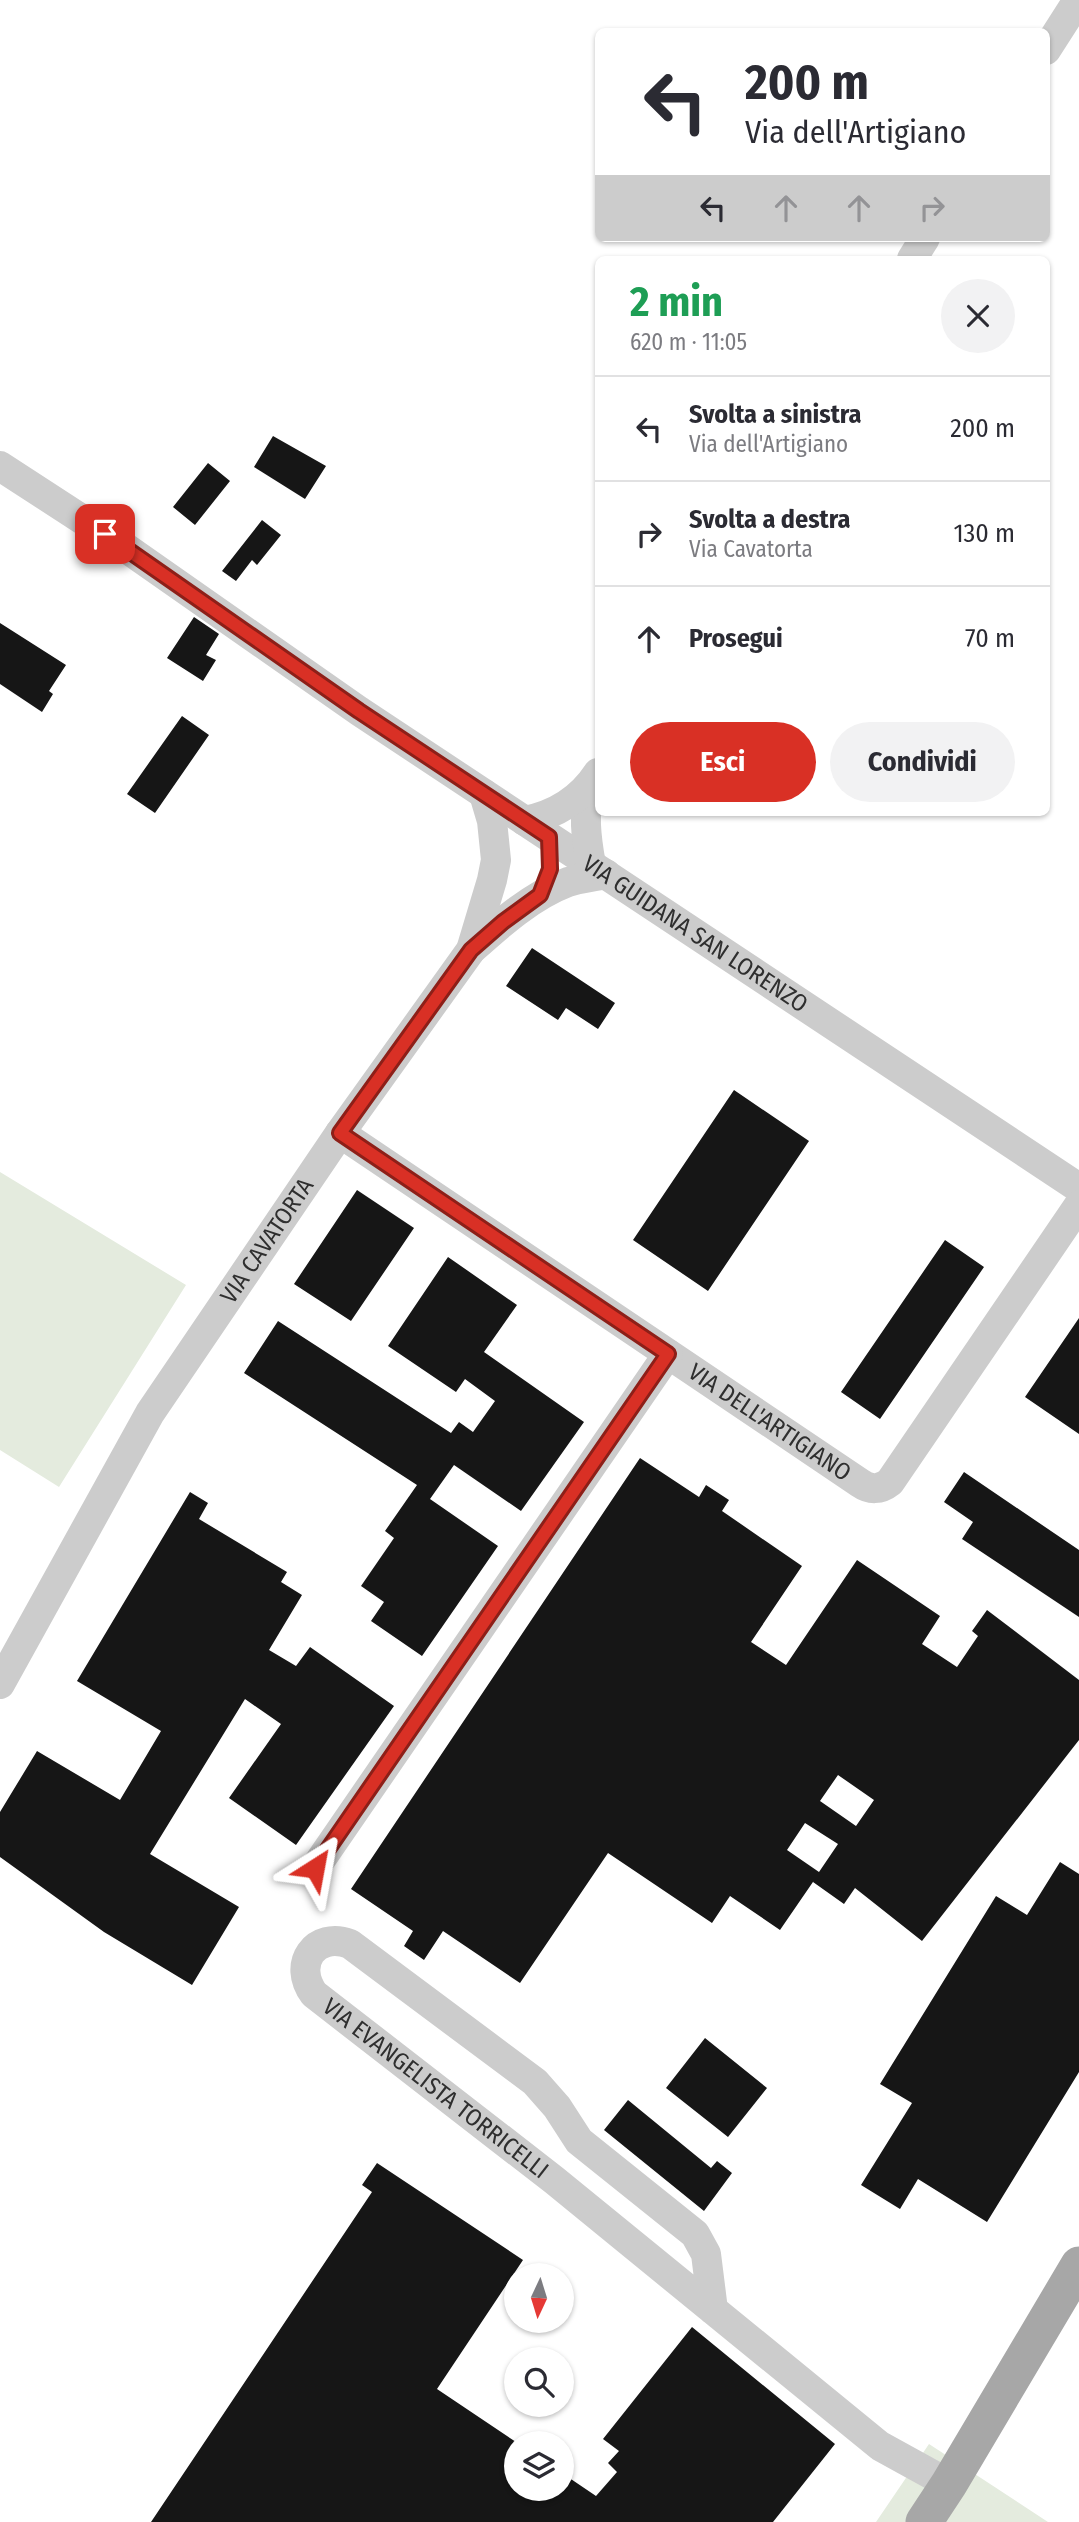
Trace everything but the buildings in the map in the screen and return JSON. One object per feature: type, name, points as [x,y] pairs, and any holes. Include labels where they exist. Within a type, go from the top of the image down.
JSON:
[{"type":"main road","points":[[923,2522],[1079,2265]]},
{"type":"street","points":[[1050,44],[1079,0]]},
{"type":"street","name":"VIA GUIDANA SAN LORENZO","points":[[0,466],[126,548],[359,711],[1079,1188]]},
{"type":"street","points":[[494,872],[505,856],[530,840],[542,818],[556,812],[594,780]]},
{"type":"street","points":[[471,950],[540,895],[598,870],[586,836],[585,807],[594,780]]},
{"type":"street","name":"VIA CAVATORTA","points":[[0,1684],[150,1413],[340,1133],[471,950],[496,860],[492,821],[484,794]]},
{"type":"street","points":[[537,829],[550,869],[540,895]]},
{"type":"street","name":"VIA DELL'ARTIGIANO","points":[[340,1133],[872,1489],[885,1486],[894,1477],[1079,1205]]},
{"type":"street","points":[[315,1868],[668,1354]]},
{"type":"street","name":"VIA EVANGELISTA TORRICELLI","points":[[713,2310],[706,2254],[695,2234],[579,2141],[557,2106],[535,2082],[350,1944],[331,1941],[313,1949],[304,1966],[304,1976],[314,1994],[554,2180],[713,2310],[880,2446],[949,2483]]},
{"type":"shaded area","points":[[0,1172],[186,1285],[59,1487],[0,1450]]},
{"type":"shaded area","points":[[929,2444],[1048,2522],[876,2522]]},
{"type":"route","points":[[105,534],[359,711],[549,837],[550,869],[540,895],[471,950],[340,1133],[668,1354],[315,1868]]}]
